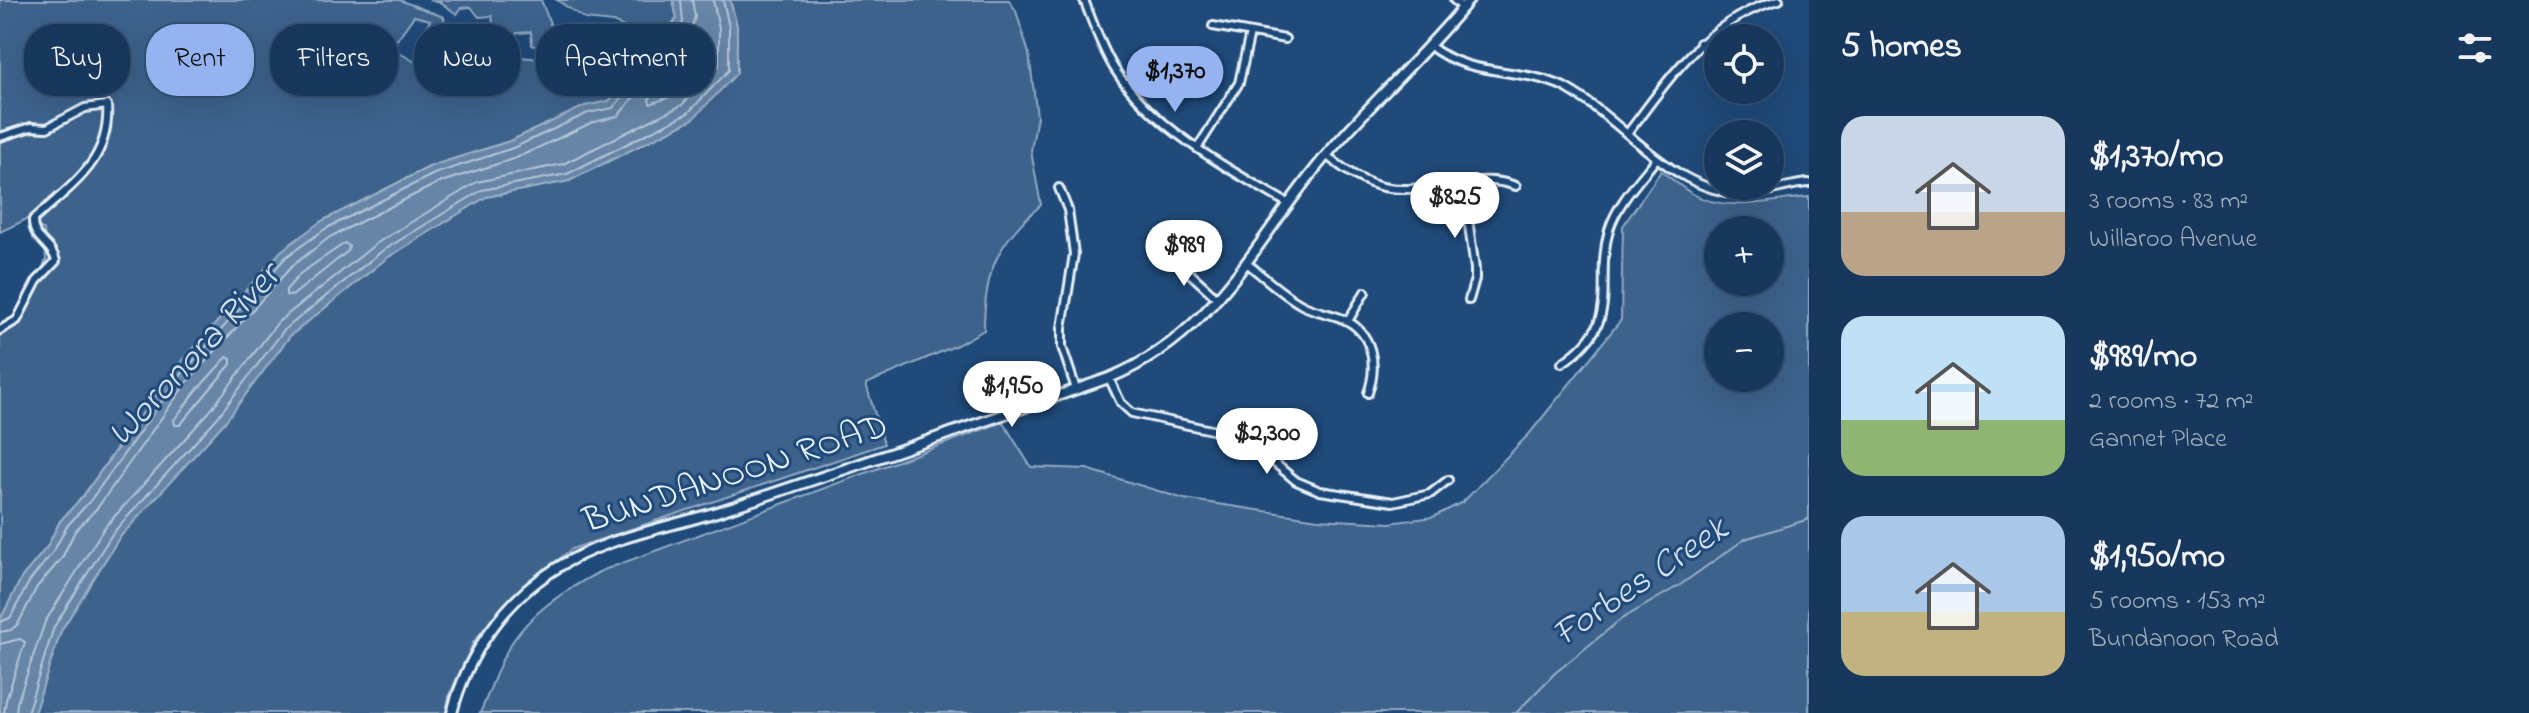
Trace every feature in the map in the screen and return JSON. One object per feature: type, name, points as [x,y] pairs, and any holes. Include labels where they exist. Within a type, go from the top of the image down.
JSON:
[{"type":"street","points":[[1084,0],[1101,45],[1132,92],[1161,122],[1289,204]]},
{"type":"street","points":[[1454,0],[1466,4]]},
{"type":"street","points":[[1627,134],[1700,43],[1745,12],[1779,0]]},
{"type":"street","name":"BUNDANOON ROAD","points":[[452,713],[462,681],[489,632],[523,594],[571,560],[607,544],[739,505],[1109,378],[1142,364],[1163,350],[1218,299],[1248,264],[1326,155],[1466,4]]},
{"type":"street","points":[[1213,26],[1285,39]]},
{"type":"street","points":[[1198,147],[1239,83],[1250,33]]},
{"type":"street","points":[[1700,43],[1704,47]]},
{"type":"street","points":[[1429,45],[1448,60],[1558,84],[1689,180],[1729,193],[1753,194],[1809,183]]},
{"type":"street","points":[[0,137],[31,127],[47,128],[85,108],[107,105],[108,122],[102,146],[89,170],[33,220],[33,230],[54,252],[56,261],[37,281],[17,320],[0,330]]},
{"type":"street","points":[[1326,155],[1357,179],[1382,189],[1412,190],[1488,179],[1516,186]]},
{"type":"street","points":[[1562,363],[1579,352],[1599,322],[1604,299],[1609,229],[1619,208],[1657,158]]},
{"type":"street","points":[[1463,183],[1475,269],[1469,300]]},
{"type":"street","points":[[1059,188],[1068,210],[1074,254],[1062,328],[1062,347],[1076,389]]},
{"type":"street","points":[[1171,256],[1218,299]]},
{"type":"street","points":[[1248,264],[1294,300],[1348,321],[1363,335],[1372,352],[1373,379],[1368,393]]},
{"type":"street","points":[[1348,321],[1365,292]]},
{"type":"street","points":[[1109,378],[1121,403],[1132,413],[1244,437],[1296,481],[1320,491],[1393,502],[1419,498],[1448,480]]},
{"type":"street","points":[[1244,437],[1255,415]]},
{"type":"shaded area","points":[[0,0],[399,0],[444,17],[445,24],[428,24],[430,20],[414,16],[398,38],[398,24],[270,24],[270,96],[398,96],[398,52],[414,61],[414,96],[520,96],[520,57],[536,58],[536,96],[613,96],[609,101],[585,106],[510,141],[431,166],[320,222],[120,443],[83,496],[60,521],[47,547],[22,577],[0,620],[0,332],[8,331],[25,311],[46,260],[44,230],[27,219],[0,232]]},
{"type":"shaded area","points":[[429,0],[541,0],[550,24],[536,24],[536,46],[532,45],[531,32],[520,33],[520,24],[493,24],[492,16],[479,17],[471,7],[461,8],[457,14],[441,3]]},
{"type":"shaded area","points":[[557,0],[673,0],[677,18],[672,24],[617,24],[585,19]]},
{"type":"shaded area","points":[[730,0],[1009,0],[1016,11],[1029,54],[1037,116],[1031,151],[1041,205],[1014,232],[996,260],[987,292],[984,330],[957,345],[866,384],[884,444],[572,549],[518,591],[474,641],[449,696],[446,713],[34,713],[61,631],[119,538],[224,423],[290,336],[387,258],[486,197],[569,181],[693,119],[704,96],[715,96],[715,72],[737,26]]},
{"type":"shaded area","points":[[1661,171],[1691,193],[1719,203],[1749,204],[1809,197],[1809,713],[480,713],[504,656],[523,628],[546,606],[586,579],[1003,422],[1031,467],[1087,469],[1184,499],[1318,519],[1390,523],[1433,517],[1463,502],[1530,433],[1621,320],[1623,226]]},
{"type":"water","name":"Woronora River","points":[[673,0],[730,0],[737,26],[737,73],[715,96],[715,24],[673,24],[677,19]]},
{"type":"water","name":"Woronora River","points":[[613,96],[715,96],[693,119],[569,181],[486,197],[387,258],[290,336],[224,423],[119,538],[61,631],[34,713],[0,713],[0,620],[22,577],[47,547],[60,521],[83,496],[173,371],[281,251],[320,222],[431,166],[510,141],[585,106],[609,101]]},
{"type":"waterway","name":"Forbes Creek","points":[[1516,713],[1555,673],[1620,620],[1680,585],[1745,539],[1809,519]]}]
